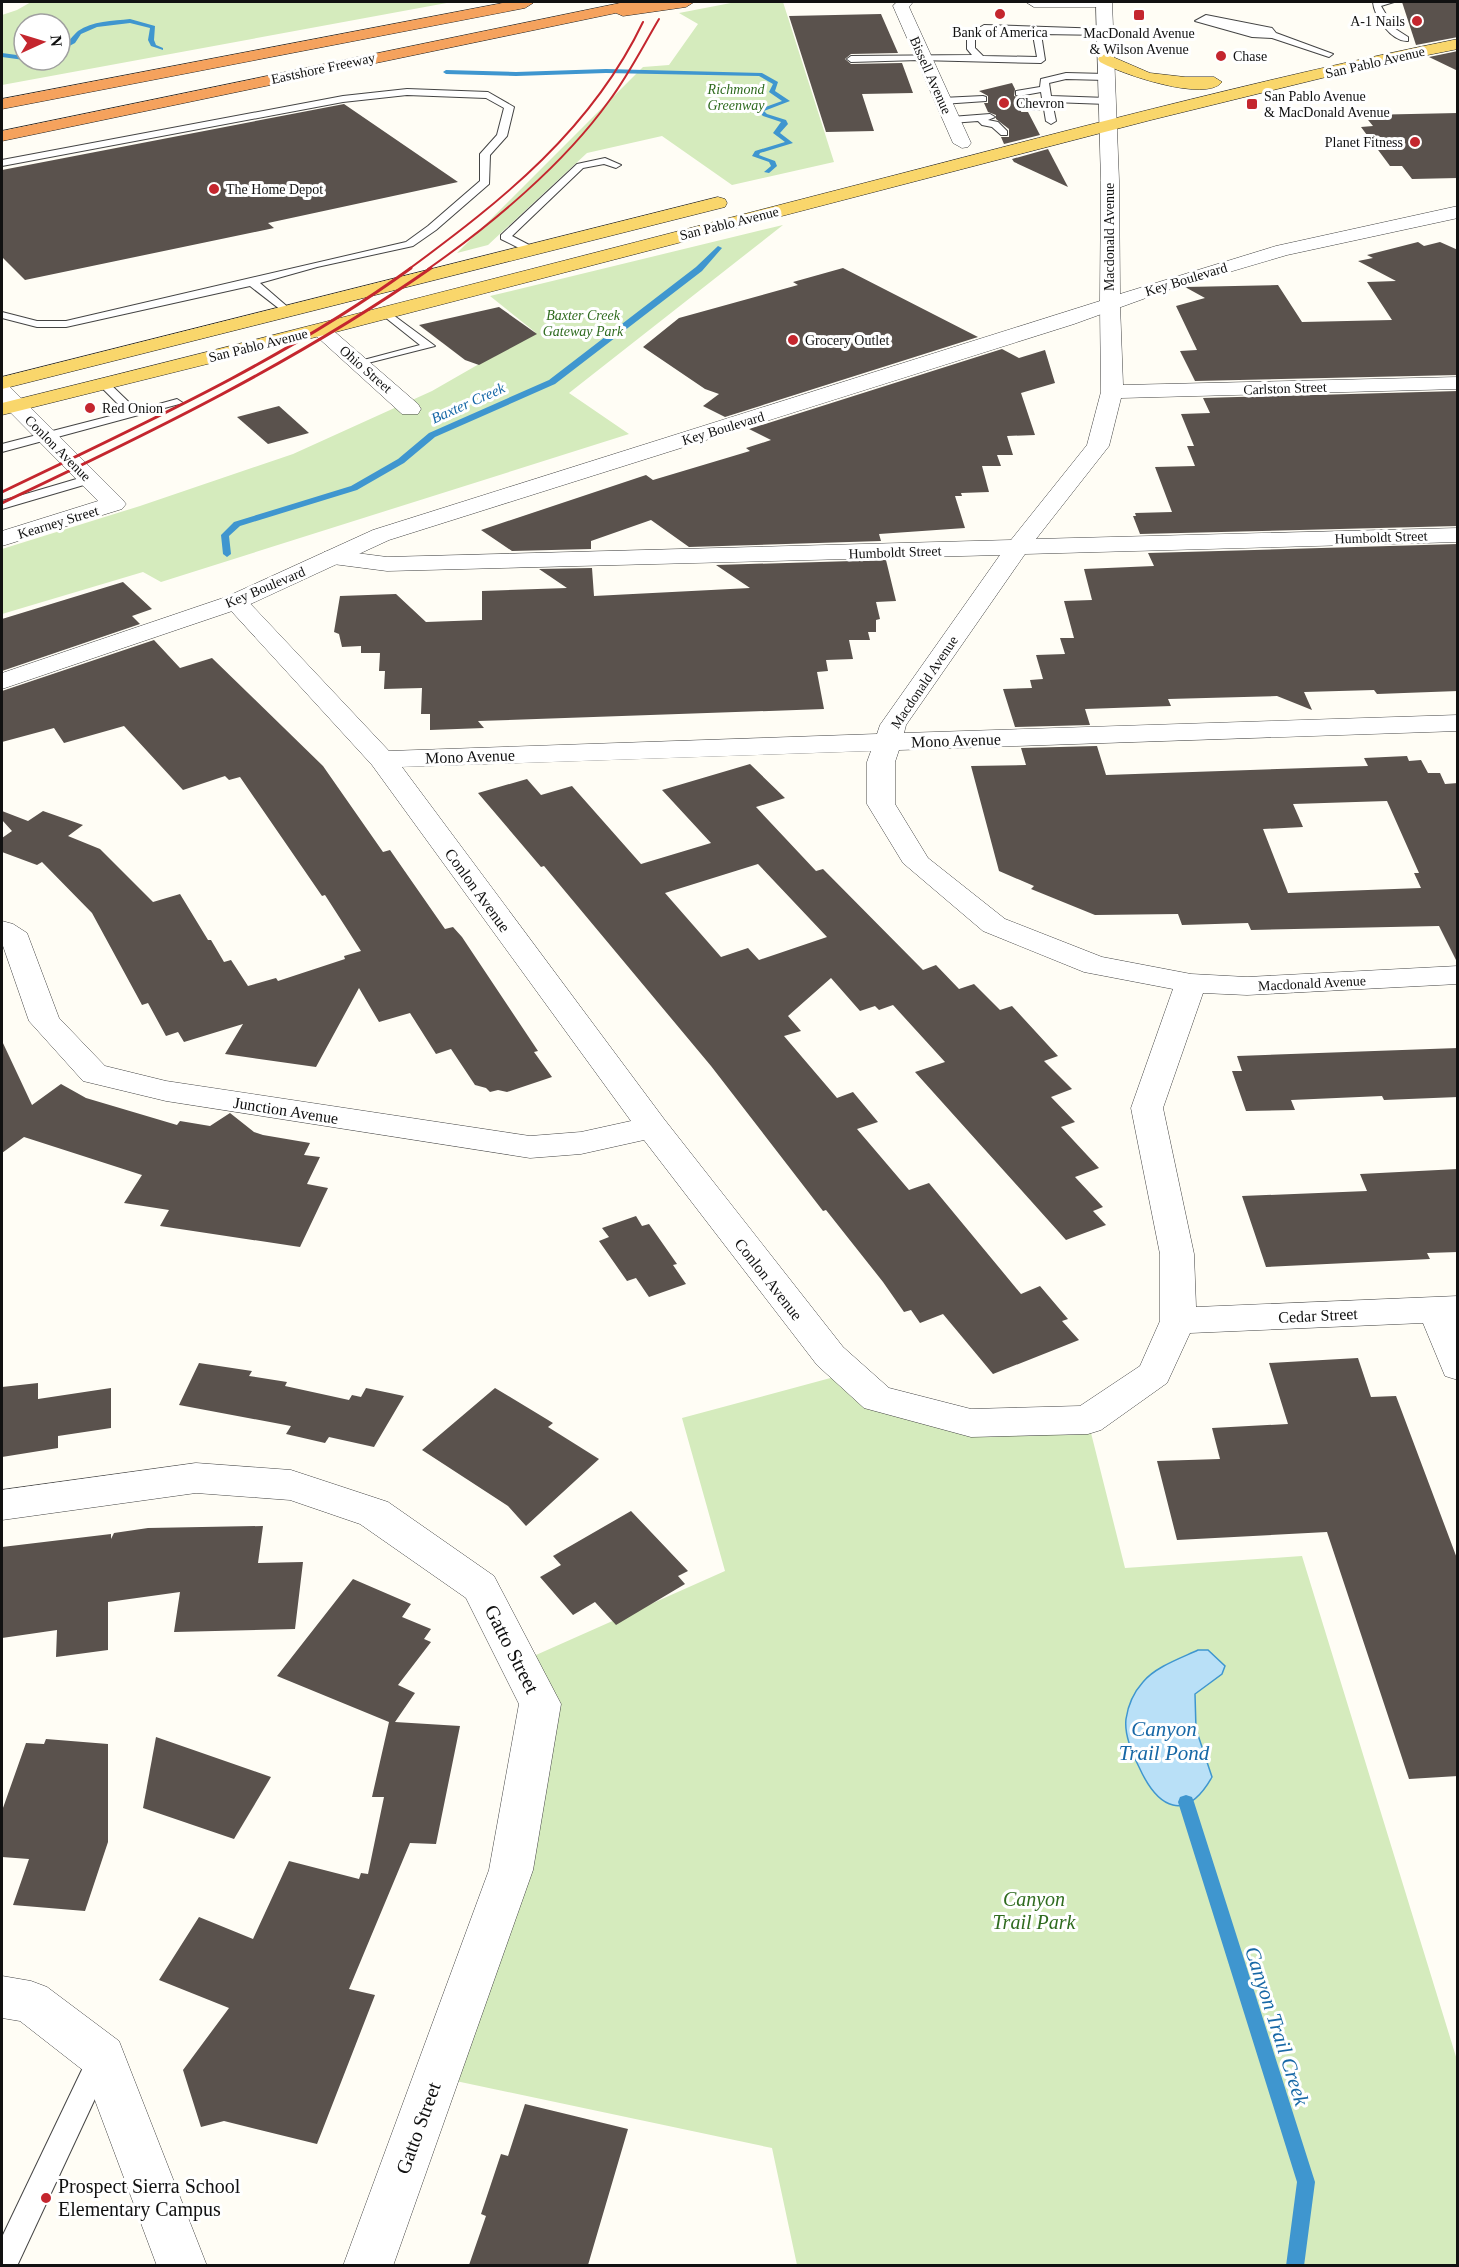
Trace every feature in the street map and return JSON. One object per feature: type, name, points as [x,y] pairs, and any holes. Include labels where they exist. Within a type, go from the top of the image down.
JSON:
[{"type":"highway","name":"Eastshore Freeway","points":[[2,104],[533,2]]},
{"type":"highway","name":"Eastshore Freeway","points":[[2,136],[645,2]]},
{"type":"highway","points":[[517,27],[686,2]]},
{"type":"main road","name":"San Pablo Avenue","points":[[1300,61],[1458,29]]},
{"type":"main road","name":"San Pablo Avenue","points":[[940,148],[1028,127],[1048,104],[1107,112],[1458,44]]},
{"type":"main road","points":[[1106,59],[1126,72],[1155,81],[1179,84],[1214,82]]},
{"type":"main road","name":"San Pablo Avenue","points":[[6,402],[103,383],[321,330],[1214,82],[1281,66]]},
{"type":"main road","name":"San Pablo Avenue","points":[[2,383],[736,198]]},
{"type":"street","points":[[1034,2],[1102,2]]},
{"type":"street","name":"Macdonald Avenue","points":[[1102,2],[1106,59],[1112,392],[1098,446],[1017,548],[893,725],[881,762],[881,804],[917,863],[994,925],[1095,965],[1191,984],[1247,986],[1458,975]]},
{"type":"street","name":"Bissell Avenue","points":[[903,4],[922,58],[962,143]]},
{"type":"street","name":"Key Boulevard","points":[[2,681],[235,602],[381,535],[1110,305],[1161,286],[1283,250],[1458,212]]},
{"type":"street","name":"Ohio Street","points":[[321,330],[410,409]]},
{"type":"street","name":"Carlston Street","points":[[1112,392],[1458,383]]},
{"type":"street","name":"Conlon Avenue","points":[[6,402],[47,436],[114,504]]},
{"type":"street","name":"Kearney Street","points":[[2,539],[114,504]]},
{"type":"street","name":"Humboldt Street","points":[[333,557],[399,564],[1458,535]]},
{"type":"street","name":"Conlon Avenue","points":[[235,602],[382,759],[652,1127],[830,1356],[877,1398],[971,1423],[1088,1420],[1154,1374],[1178,1321],[1177,1254],[1147,1108],[1191,984]]},
{"type":"street","name":"Mono Avenue","points":[[382,759],[1458,723]]},
{"type":"street","name":"Junction Avenue","points":[[2,930],[16,939],[45,1021],[94,1074],[166,1091],[530,1147],[581,1143],[652,1127]]},
{"type":"street","points":[[1447,1309],[1458,1367]]},
{"type":"street","name":"Cedar Street","points":[[1178,1321],[1447,1309]]},
{"type":"street","name":"Gatto Street","points":[[2,1505],[196,1478],[291,1485],[374,1513],[480,1587],[540,1704],[511,1870],[368,2265]]},
{"type":"street","points":[[2,1997],[31,2002],[102,2057],[182,2265]]},
{"type":"lane","points":[[1390,2],[1376,4],[1391,30],[1405,39]]},
{"type":"lane","points":[[1273,35],[1269,30],[1206,18],[1198,21],[1252,34],[1273,35],[1329,54]]},
{"type":"lane","points":[[980,58],[971,49],[971,35],[975,30],[993,28],[1105,32]]},
{"type":"lane","points":[[850,59],[980,58],[1014,62],[1041,60],[1042,53],[1037,34],[1031,30]]},
{"type":"lane","points":[[1048,104],[1044,81],[1066,76],[1106,77]]},
{"type":"lane","points":[[2,163],[353,98],[407,92],[488,95],[509,107],[502,136],[485,154],[485,182],[409,244],[315,264],[252,282],[66,324],[37,324],[2,315]]},
{"type":"lane","points":[[1019,93],[1048,104]]},
{"type":"lane","points":[[942,101],[982,99]]},
{"type":"lane","points":[[1026,108],[1048,104]]},
{"type":"lane","points":[[951,120],[986,117],[985,123],[995,124],[1004,133]]},
{"type":"lane","points":[[529,249],[505,237],[580,166],[606,161],[616,165]]},
{"type":"lane","points":[[252,282],[286,311]]},
{"type":"lane","points":[[360,364],[429,346],[385,312]]},
{"type":"lane","points":[[103,383],[134,414]]},
{"type":"lane","points":[[2,448],[177,403]]},
{"type":"lane","points":[[2,505],[90,479]]},
{"type":"lane","points":[[2,2265],[102,2057]]},
{"type":"green space","points":[[31,2],[452,2],[2,85],[2,15]]},
{"type":"green space","name":"Richmond Greenway","points":[[736,2],[783,2],[834,162],[732,185],[662,136],[587,153],[488,245],[457,253],[643,67],[669,65],[698,24],[679,13]]},
{"type":"green space","name":"Baxter Creek Gateway Park","points":[[783,225],[569,393],[629,434],[161,582],[143,572],[2,614],[2,549],[140,506],[293,454],[432,391],[535,332],[490,296]]},
{"type":"green space","name":"Canyon Trail Park","points":[[849,1373],[971,1424],[1088,1421],[1125,1568],[1302,1556],[1457,2060],[1457,2265],[797,2265],[772,2148],[437,2077],[540,1704],[518,1663],[725,1571],[682,1418]]},
{"type":"water","name":"Canyon Trail Pond","points":[[1198,1650],[1208,1650],[1225,1666],[1222,1674],[1195,1694],[1196,1729],[1212,1777],[1202,1792],[1192,1801],[1182,1805],[1173,1805],[1155,1793],[1136,1762],[1129,1744],[1126,1719],[1134,1694],[1148,1677],[1169,1663]]},
{"type":"building","points":[[1402,2],[1458,2],[1458,37],[1416,45]]},
{"type":"building","points":[[881,14],[898,53],[851,54],[845,59],[851,64],[902,63],[913,93],[862,94],[874,131],[826,132],[789,16]]},
{"type":"building","points":[[1458,51],[1458,71],[1429,57]]},
{"type":"building","points":[[1012,83],[1015,89],[1014,96],[1020,98],[1023,104],[1021,112],[1028,112],[1040,135],[1004,144],[1001,137],[1009,137],[1009,129],[996,119],[996,115],[988,112],[984,103],[988,103],[988,96],[979,91]]},
{"type":"building","name":"The Home Depot","points":[[344,104],[458,182],[268,223],[274,228],[25,280],[2,257],[2,170]]},
{"type":"building","name":"Planet Fitness","points":[[1458,113],[1458,178],[1412,179],[1402,166],[1390,166],[1361,127],[1373,126],[1364,115]]},
{"type":"building","points":[[1048,149],[1068,187],[1012,159]]},
{"type":"building","points":[[1418,242],[1424,246],[1440,242],[1458,250],[1458,375],[1195,381],[1180,351],[1197,350],[1176,306],[1205,298],[1185,287],[1278,285],[1302,322],[1392,320],[1367,282],[1396,281],[1358,261],[1373,258],[1367,255]]},
{"type":"building","name":"Grocery Outlet","points":[[843,268],[978,337],[725,417],[703,406],[719,394],[705,389],[643,347],[679,318],[798,285],[793,282]]},
{"type":"building","points":[[499,307],[537,334],[479,365],[465,360],[419,325]]},
{"type":"building","points":[[1002,349],[1019,358],[1045,350],[1055,383],[1021,393],[1035,435],[1007,436],[1013,455],[997,455],[1001,466],[982,466],[989,492],[961,493],[962,496],[955,496],[965,528],[879,534],[881,541],[689,547],[651,520],[591,541],[591,549],[512,551],[481,530],[646,475],[653,480],[750,451],[746,448],[771,440],[749,429]]},
{"type":"building","points":[[1458,391],[1458,526],[1140,534],[1133,516],[1136,516],[1135,513],[1172,512],[1155,467],[1195,466],[1187,446],[1194,446],[1181,414],[1210,413],[1203,398]]},
{"type":"building","points":[[279,406],[309,433],[268,444],[237,417]]},
{"type":"building","points":[[1458,544],[1458,691],[1377,694],[1374,690],[1304,692],[1312,710],[1277,696],[1168,699],[1171,706],[1085,709],[1090,725],[1015,727],[1003,689],[1032,688],[1030,680],[1043,679],[1036,655],[1065,654],[1060,638],[1074,638],[1064,601],[1092,600],[1084,569],[1154,566],[1148,553]]},
{"type":"building","points":[[886,560],[896,601],[876,602],[880,619],[876,620],[876,632],[868,632],[870,640],[849,640],[853,659],[826,660],[828,671],[817,672],[824,709],[478,721],[484,728],[430,730],[430,714],[421,714],[422,688],[384,689],[385,671],[379,671],[380,653],[361,653],[361,646],[342,647],[339,634],[334,632],[340,596],[396,594],[426,622],[482,620],[482,591],[567,588],[539,569],[592,568],[594,596],[750,588],[716,565]]},
{"type":"building","points":[[123,582],[152,609],[132,616],[140,624],[2,671],[2,619]]},
{"type":"building","points":[[154,640],[180,668],[212,658],[323,766],[383,852],[390,850],[445,929],[453,927],[462,937],[538,1051],[534,1052],[552,1077],[507,1092],[498,1090],[490,1092],[486,1088],[475,1085],[451,1049],[436,1054],[410,1013],[379,1022],[359,988],[316,1067],[225,1054],[243,1024],[184,1042],[178,1032],[166,1036],[148,1003],[142,1005],[92,913],[42,862],[37,865],[2,852],[2,838],[12,831],[2,820],[2,811],[28,821],[43,811],[83,825],[68,836],[100,849],[153,902],[180,894],[224,962],[231,960],[248,986],[276,978],[278,981],[345,959],[344,956],[361,951],[325,895],[322,896],[240,777],[229,780],[225,776],[183,790],[124,726],[64,743],[54,728],[2,742],[2,691]]},
{"type":"building","points":[[1097,746],[1106,775],[1368,766],[1364,758],[1407,756],[1409,761],[1421,760],[1428,773],[1440,773],[1445,784],[1458,783],[1458,964],[1439,926],[1251,930],[1248,923],[1182,925],[1178,914],[1095,915],[1031,889],[1034,886],[999,871],[971,766],[1026,765],[1021,748]],"holes":[[[1387,801],[1419,873],[1414,873],[1421,888],[1288,893],[1263,829],[1303,827],[1293,804]]]},
{"type":"building","points":[[750,764],[785,798],[756,807],[816,871],[823,869],[923,970],[936,965],[959,989],[974,984],[1000,1010],[1012,1006],[1058,1056],[1044,1061],[1072,1089],[1051,1097],[1075,1122],[1061,1127],[1099,1168],[1075,1177],[1103,1207],[1093,1211],[1106,1225],[1066,1240],[915,1072],[945,1062],[893,1005],[879,1010],[875,1006],[860,1011],[831,978],[788,1016],[801,1031],[784,1036],[837,1098],[853,1092],[878,1122],[857,1129],[909,1190],[929,1183],[1021,1294],[1040,1286],[1068,1319],[1062,1321],[1079,1340],[993,1374],[943,1314],[920,1323],[911,1310],[904,1312],[883,1282],[826,1210],[823,1211],[711,1066],[544,866],[541,867],[478,793],[527,779],[541,795],[572,786],[641,864],[711,843],[662,790]],"holes":[[[758,864],[827,937],[759,960],[748,948],[721,957],[665,893]]]},
{"type":"building","points":[[2,1041],[32,1105],[61,1084],[86,1098],[177,1125],[180,1121],[210,1126],[230,1113],[254,1132],[310,1143],[304,1155],[320,1157],[307,1184],[328,1188],[300,1247],[160,1226],[169,1210],[124,1203],[142,1175],[24,1137],[2,1153]]},
{"type":"building","points":[[1458,1048],[1458,1097],[1384,1100],[1382,1096],[1291,1100],[1295,1110],[1246,1111],[1232,1071],[1242,1071],[1237,1056]]},
{"type":"building","points":[[1458,1169],[1458,1252],[1427,1253],[1430,1259],[1266,1267],[1242,1196],[1367,1191],[1360,1174]]},
{"type":"building","points":[[636,1216],[642,1226],[649,1224],[677,1264],[673,1265],[686,1284],[649,1297],[636,1278],[627,1281],[599,1241],[609,1237],[602,1228]]},
{"type":"building","points":[[1358,1358],[1371,1397],[1396,1396],[1458,1561],[1458,1776],[1409,1779],[1327,1532],[1177,1540],[1157,1461],[1220,1459],[1212,1428],[1288,1424],[1269,1363]]},
{"type":"building","points":[[199,1363],[252,1371],[249,1376],[287,1382],[285,1386],[349,1400],[352,1395],[361,1397],[366,1388],[404,1396],[374,1447],[329,1437],[325,1443],[286,1434],[291,1426],[179,1405]]},
{"type":"building","points":[[38,1383],[38,1399],[111,1388],[111,1428],[58,1436],[58,1448],[2,1457],[2,1387]]},
{"type":"building","points":[[495,1388],[553,1423],[548,1427],[599,1459],[526,1526],[508,1506],[422,1450]]},
{"type":"building","points":[[631,1511],[688,1571],[678,1576],[685,1584],[616,1625],[595,1602],[573,1615],[540,1577],[561,1565],[553,1556]]},
{"type":"building","points":[[263,1526],[258,1563],[303,1562],[295,1629],[174,1632],[180,1592],[108,1602],[108,1650],[56,1657],[57,1630],[2,1638],[2,1547],[111,1534],[111,1539],[114,1533],[148,1528]]},
{"type":"building","points":[[353,1579],[411,1604],[402,1617],[431,1629],[424,1639],[431,1642],[398,1685],[415,1693],[395,1722],[460,1726],[436,1844],[410,1843],[349,1989],[375,1995],[317,2144],[224,2121],[201,2127],[183,2070],[229,2008],[159,1980],[199,1917],[253,1939],[289,1861],[359,1879],[361,1873],[368,1874],[384,1797],[372,1797],[389,1722],[277,1676]]},
{"type":"building","points":[[156,1737],[271,1777],[234,1839],[143,1808]]},
{"type":"building","points":[[46,1739],[108,1744],[108,1842],[85,1911],[13,1905],[29,1859],[2,1857],[3,1808],[26,1743],[44,1744]]},
{"type":"building","points":[[525,2104],[628,2129],[588,2265],[469,2265],[486,2216],[481,2214],[501,2154],[508,2156]]},
{"type":"waterway","name":"Baxter Creek","points":[[72,43],[79,33],[96,25],[130,21],[153,27],[151,40],[154,46],[161,49]]},
{"type":"waterway","name":"Baxter Creek","points":[[2,55],[12,56]]},
{"type":"waterway","name":"Baxter Creek","points":[[446,72],[516,74],[606,71],[760,74],[776,83],[772,92],[787,101],[760,110],[765,115],[784,121],[785,124],[776,133],[790,143],[757,152],[755,156],[772,161],[774,166],[767,172]]},
{"type":"waterway","name":"Baxter Creek","points":[[227,554],[225,535],[237,524],[354,488],[401,461],[432,435],[552,382],[699,269],[718,248]]},
{"type":"waterway","name":"Canyon Trail Creek","points":[[1186,1802],[1306,2182],[1295,2266]]},
{"type":"railway","points":[[428,269],[501,213],[571,148],[616,91],[659,19]]},
{"type":"railway","points":[[409,269],[511,189],[542,160],[598,96],[622,61],[643,22]]},
{"type":"railway","points":[[2,492],[212,389],[314,332],[411,268]]},
{"type":"railway","points":[[2,503],[167,423],[275,365],[328,335],[431,268]]},
{"type":"place","name":"Bank of America","points":[[1000,14]]},
{"type":"place","name":"MacDonald Avenue & Wilson Avenue","points":[[1139,15]]},
{"type":"place","name":"A-1 Nails","points":[[1417,21]]},
{"type":"place","name":"Chase","points":[[1221,56]]},
{"type":"place","name":"Chevron","points":[[1004,103]]},
{"type":"place","name":"San Pablo Avenue & MacDonald Avenue","points":[[1252,104]]},
{"type":"place","name":"Planet Fitness","points":[[1415,142]]},
{"type":"place","name":"The Home Depot","points":[[214,189]]},
{"type":"place","name":"Grocery Outlet","points":[[793,340]]},
{"type":"place","name":"Red Onion","points":[[90,408]]},
{"type":"place","name":"Prospect Sierra School Elementary Campus","points":[[46,2198]]}]
